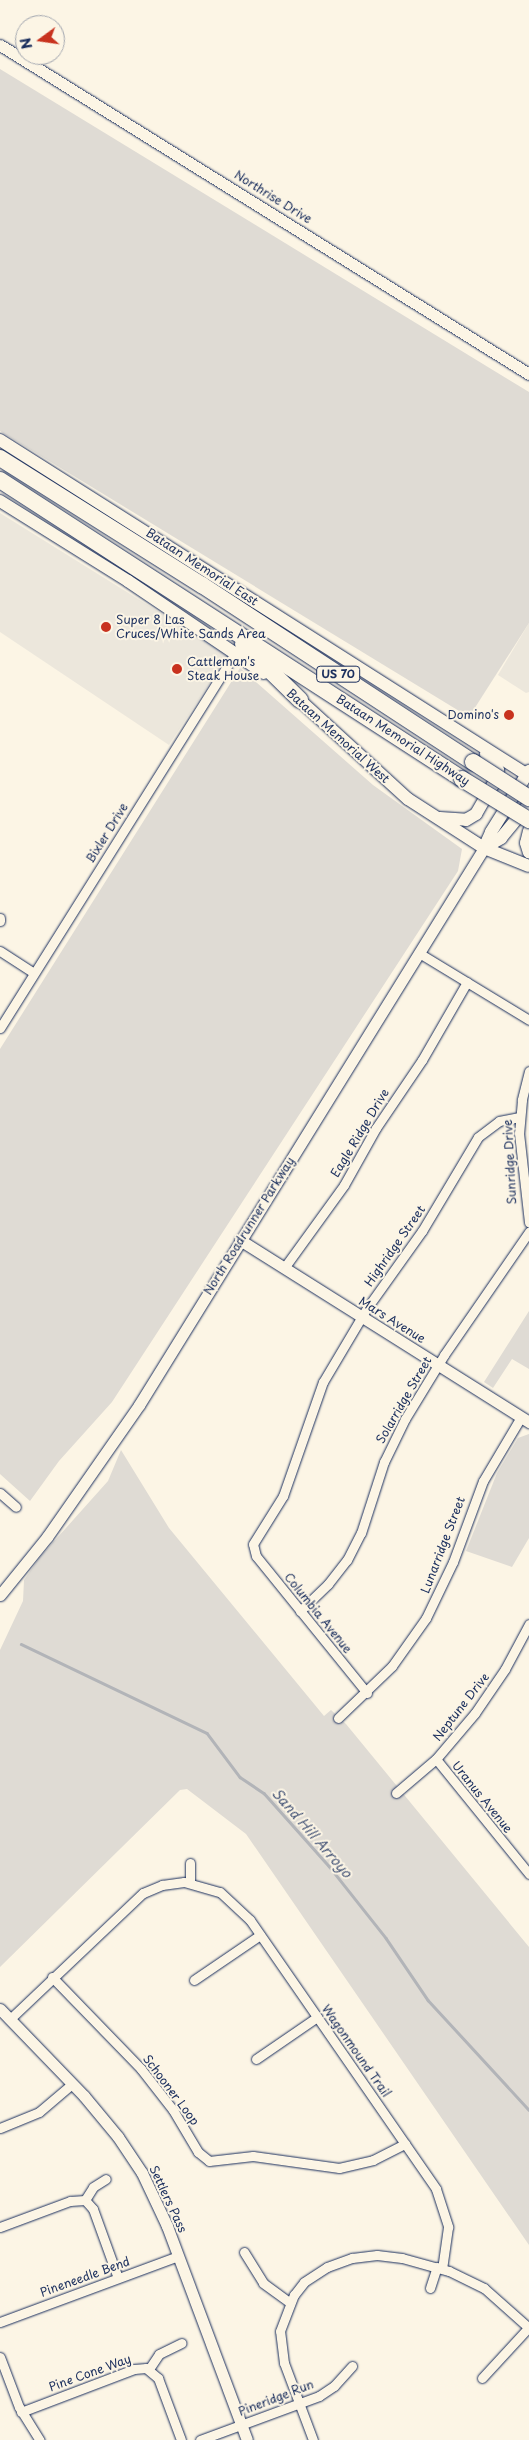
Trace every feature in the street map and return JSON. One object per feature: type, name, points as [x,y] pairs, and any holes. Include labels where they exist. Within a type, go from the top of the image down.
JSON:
[{"type":"highway","name":"Bataan Memorial Highway","points":[[0,458],[202,585],[529,798]]},
{"type":"highway","name":"Bataan Memorial Highway","points":[[0,480],[529,820]]},
{"type":"highway","points":[[216,618],[300,700]]},
{"type":"main road","name":"Bataan Memorial East","points":[[0,440],[474,742],[528,774]]},
{"type":"main road","name":"Bataan Memorial West","points":[[0,502],[236,652],[300,700],[408,799],[484,848],[529,866]]},
{"type":"main road","points":[[436,818],[466,820],[476,814],[493,785],[498,770],[474,742]]},
{"type":"main road","name":"North Roadrunner Parkway","points":[[484,848],[490,832],[528,774]]},
{"type":"main road","name":"North Roadrunner Parkway","points":[[484,848],[501,838],[529,804]]},
{"type":"main road","points":[[529,831],[529,853]]},
{"type":"street","name":"Northrise Drive","points":[[0,45],[529,374]]},
{"type":"street","name":"Bixler Drive","points":[[0,1028],[236,652]]},
{"type":"street","name":"North Roadrunner Parkway","points":[[0,1595],[47,1537],[139,1405],[484,848]]},
{"type":"street","points":[[0,951],[34,973]]},
{"type":"street","points":[[419,953],[529,1020]]},
{"type":"street","name":"Eagle Ridge Drive","points":[[284,1268],[344,1185],[376,1128],[422,1060],[467,982]]},
{"type":"street","name":"Sunridge Drive","points":[[529,1071],[520,1117],[524,1198],[529,1222]]},
{"type":"street","name":"Highridge Street","points":[[250,1548],[255,1538],[269,1522],[283,1496],[323,1382],[362,1317],[422,1231],[472,1145],[494,1124],[520,1117]]},
{"type":"street","name":"Solarridge Street","points":[[300,1611],[328,1584],[352,1551],[388,1454],[438,1365],[529,1232]]},
{"type":"street","name":"Mars Avenue","points":[[240,1240],[525,1420]]},
{"type":"street","name":"Lunarridge Street","points":[[338,1718],[367,1693],[401,1655],[433,1605],[482,1481],[525,1420]]},
{"type":"street","points":[[0,1493],[16,1508]]},
{"type":"street","name":"Columbia Avenue","points":[[250,1548],[367,1693]]},
{"type":"street","name":"Neptune Drive","points":[[396,1793],[436,1759],[491,1691],[529,1624]]},
{"type":"street","name":"Uranus Avenue","points":[[436,1759],[529,1874]]},
{"type":"street","points":[[190,1863],[190,1883]]},
{"type":"street","name":"Wagonmound Trail","points":[[10,2019],[138,1896],[162,1885],[190,1883],[205,1885],[227,1896],[240,1907],[260,1935],[436,2189],[446,2211],[448,2236],[439,2268],[430,2288]]},
{"type":"street","points":[[194,1980],[260,1935]]},
{"type":"street","name":"Schooner Loop","points":[[52,1978],[141,2069],[173,2110],[198,2152],[209,2160],[254,2156],[322,2168],[348,2167],[382,2157],[405,2144]]},
{"type":"street","name":"Settlers Pass","points":[[0,2009],[72,2084],[131,2155],[151,2191],[178,2256],[247,2440]]},
{"type":"street","points":[[256,2059],[317,2017]]},
{"type":"street","points":[[0,2128],[39,2112],[72,2084]]},
{"type":"street","points":[[85,2200],[92,2187],[106,2179]]},
{"type":"street","points":[[0,2227],[70,2201],[85,2200]]},
{"type":"street","points":[[85,2200],[93,2209],[118,2278]]},
{"type":"street","points":[[244,2252],[262,2283],[289,2302]]},
{"type":"street","points":[[313,2440],[281,2348],[282,2323],[289,2302],[311,2276],[352,2258],[386,2255],[439,2268],[484,2288],[529,2328],[482,2378]]},
{"type":"street","name":"Pineneedle Bend","points":[[0,2322],[178,2256]]},
{"type":"street","points":[[149,2369],[159,2354],[182,2344]]},
{"type":"street","points":[[0,2357],[21,2412],[40,2440]]},
{"type":"street","name":"Pineridge Run","points":[[200,2440],[329,2390],[352,2366]]},
{"type":"street","name":"Pine Cone Way","points":[[21,2412],[134,2369],[149,2369],[158,2378],[181,2440]]},
{"type":"shaded area","points":[[0,69],[529,392],[529,623],[469,717],[0,431]]},
{"type":"shaded area","points":[[0,513],[228,655],[169,745],[0,632]]},
{"type":"shaded area","points":[[529,623],[529,692],[526,693],[498,675]]},
{"type":"shaded area","points":[[240,668],[373,785],[462,849],[458,871],[112,1402],[59,1461],[30,1501],[0,1474],[0,1049]]},
{"type":"shaded area","points":[[529,1311],[529,1369],[512,1359],[493,1388],[484,1382]]},
{"type":"shaded area","points":[[529,1434],[529,1538],[512,1567],[466,1551],[497,1473],[518,1438]]},
{"type":"shaded area","points":[[121,1450],[169,1528],[324,1716],[331,1710],[346,1724],[529,1947],[529,2245],[246,1834],[187,1789],[180,1790],[0,1967],[0,1650],[23,1601],[24,1580],[40,1557],[108,1481]]},
{"type":"waterway","name":"Sand Hill Arroyo","points":[[21,1644],[207,1733],[240,1777],[264,1793],[329,1866],[386,1938],[428,2000],[529,2110]]},
{"type":"place","name":"Super 8 Las Cruces/White Sands Area","points":[[106,627]]},
{"type":"place","name":"Cattleman's Steak House","points":[[177,669]]},
{"type":"place","name":"Domino's","points":[[509,715]]}]
